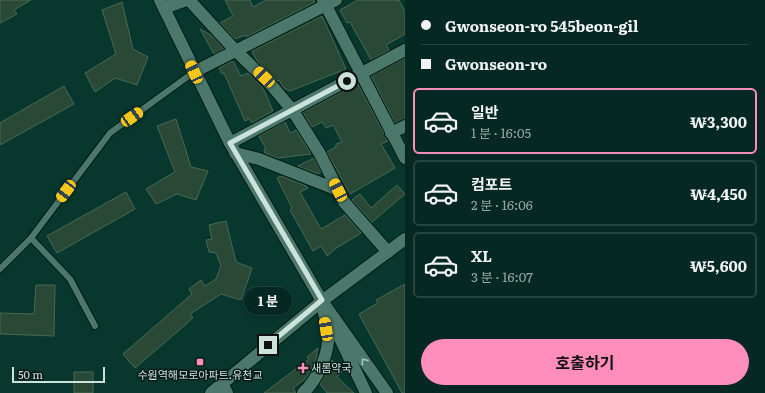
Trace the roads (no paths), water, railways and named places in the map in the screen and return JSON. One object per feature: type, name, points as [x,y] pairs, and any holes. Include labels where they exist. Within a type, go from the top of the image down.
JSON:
[{"type":"street","points":[[387,393],[322,300],[232,148],[162,4],[187,0],[273,86],[292,111],[320,154],[344,202],[388,252]]},
{"type":"street","points":[[194,72],[328,2],[360,73],[405,158]]},
{"type":"street","points":[[232,148],[292,111],[405,50]]},
{"type":"street","points":[[391,133],[405,126]]},
{"type":"street","points":[[232,148],[338,190]]},
{"type":"street","points":[[211,393],[225,388],[322,300],[405,239]]},
{"type":"street","points":[[303,393],[310,386],[324,357],[328,340],[322,300]]},
{"type":"street","points":[[322,300],[366,393]]},
{"type":"lane","points":[[0,269],[31,238],[110,133],[194,72]]},
{"type":"lane","points":[[31,238],[70,279],[95,326]]},
{"type":"place","name":"수원역해모로아파트.유천교","points":[[200,362]]},
{"type":"place","name":"새롬약국","points":[[303,368]]}]
